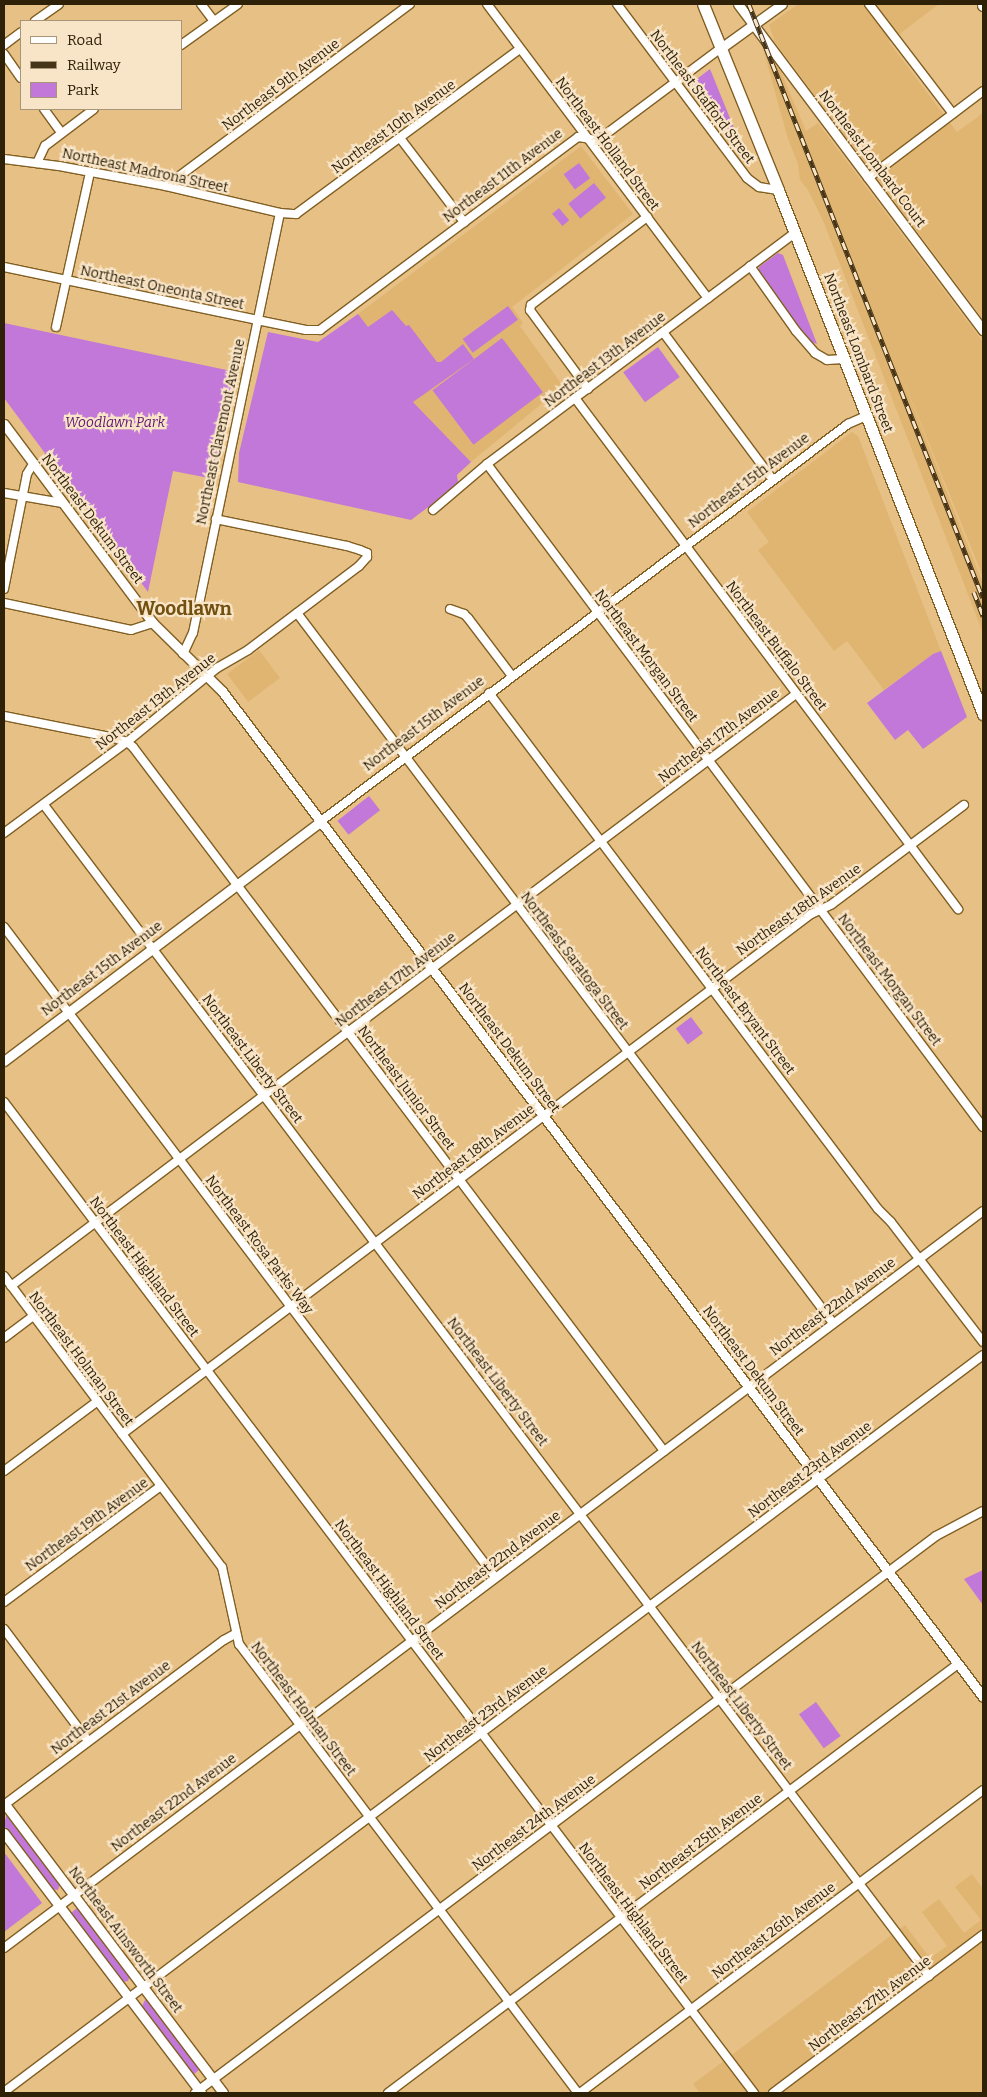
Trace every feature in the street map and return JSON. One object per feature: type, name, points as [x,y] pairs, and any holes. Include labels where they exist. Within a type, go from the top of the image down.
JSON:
[{"type":"main road","name":"Northeast Lombard Street","points":[[703,4],[795,233],[983,714]]},
{"type":"street","points":[[36,20],[58,4]]},
{"type":"street","points":[[201,4],[214,21]]},
{"type":"street","points":[[182,44],[238,4]]},
{"type":"street","name":"Northeast 9th Avenue","points":[[166,186],[410,4]]},
{"type":"street","name":"Northeast Holland Street","points":[[487,4],[708,298]]},
{"type":"street","name":"Northeast Stafford Street","points":[[617,4],[746,178],[759,187],[778,190]]},
{"type":"street","name":"Northeast Lombard Court","points":[[738,4],[983,330]]},
{"type":"street","name":"Northeast 11th Avenue","points":[[316,330],[323,328],[578,136],[598,140],[782,4]]},
{"type":"street","points":[[869,4],[953,114]]},
{"type":"street","points":[[4,45],[20,33]]},
{"type":"street","name":"Northeast 10th Avenue","points":[[280,214],[296,214],[520,49]]},
{"type":"street","points":[[4,54],[20,77]]},
{"type":"street","points":[[868,178],[983,90]]},
{"type":"street","points":[[45,110],[61,132]]},
{"type":"street","points":[[37,163],[45,146],[61,132],[93,110]]},
{"type":"street","points":[[400,138],[464,222]]},
{"type":"street","name":"Northeast Madrona Street","points":[[4,160],[37,163],[166,186],[280,214]]},
{"type":"street","points":[[56,327],[90,172]]},
{"type":"street","name":"Northeast Claremont Avenue","points":[[183,654],[193,633],[280,214]]},
{"type":"street","points":[[588,389],[530,310],[531,305],[647,218]]},
{"type":"street","name":"Northeast 13th Avenue","points":[[433,510],[487,464],[795,233]]},
{"type":"street","points":[[750,266],[796,331],[815,353],[827,360],[844,360]]},
{"type":"street","name":"Northeast Oneonta Street","points":[[4,267],[258,320],[316,330]]},
{"type":"street","points":[[664,332],[773,480]]},
{"type":"street","name":"Northeast Buffalo Street","points":[[575,398],[958,909]]},
{"type":"street","name":"Northeast 15th Avenue","points":[[4,1061],[685,545],[848,424],[866,416]]},
{"type":"street","name":"Northeast Dekum Street","points":[[4,424],[62,504],[153,623],[222,691],[983,1697]]},
{"type":"street","points":[[4,590],[27,474],[33,464]]},
{"type":"street","name":"Northeast Morgan Street","points":[[487,464],[983,1127]]},
{"type":"street","points":[[4,493],[62,504]]},
{"type":"street","name":"Northeast 13th Avenue","points":[[5,830],[44,805],[179,701],[207,676],[248,650],[359,566],[367,554],[347,546],[216,519]]},
{"type":"street","points":[[4,603],[132,630],[153,623]]},
{"type":"street","points":[[450,609],[464,614],[468,618],[512,676]]},
{"type":"street","name":"Northeast Saratoga Street","points":[[297,613],[833,1323]]},
{"type":"street","name":"Northeast Bryant Street","points":[[489,693],[878,1209],[891,1222],[983,1342]]},
{"type":"street","name":"Northeast 17th Avenue","points":[[11,1286],[796,694]]},
{"type":"street","points":[[4,716],[127,742]]},
{"type":"street","name":"Northeast Junior Street","points":[[127,742],[664,1451]]},
{"type":"street","name":"Northeast Liberty Street","points":[[44,805],[929,1976]]},
{"type":"street","name":"Northeast 18th Avenue","points":[[122,1434],[811,914],[832,904],[964,805]]},
{"type":"street","name":"Northeast Rosa Parks Way","points":[[4,927],[495,1577]]},
{"type":"street","name":"Northeast Highland Street","points":[[4,1102],[754,2093]]},
{"type":"street","name":"Northeast 22nd Avenue","points":[[4,1948],[983,1211]]},
{"type":"street","name":"Northeast Holman Street","points":[[4,1276],[224,1571],[235,1634],[239,1644],[298,1725],[579,2093]]},
{"type":"street","points":[[4,1338],[33,1316]]},
{"type":"street","name":"Northeast 23rd Avenue","points":[[4,2092],[983,1355]]},
{"type":"street","points":[[4,1471],[98,1402]]},
{"type":"street","name":"Northeast 19th Avenue","points":[[4,1602],[161,1486]]},
{"type":"street","points":[[888,1572],[950,1527],[983,1511]]},
{"type":"street","name":"Northeast 24th Avenue","points":[[198,2092],[888,1572]]},
{"type":"street","points":[[4,1629],[88,1741]]},
{"type":"street","name":"Northeast 21st Avenue","points":[[4,1804],[224,1640],[235,1634]]},
{"type":"street","name":"Northeast 25th Avenue","points":[[388,2093],[958,1664]]},
{"type":"street","name":"Northeast 26th Avenue","points":[[579,2093],[983,1790]]},
{"type":"street","name":"Northeast Ainsworth Street","points":[[4,1804],[223,2093]]},
{"type":"street","points":[[4,1833],[198,2092]]},
{"type":"street","name":"Northeast 27th Avenue","points":[[773,2093],[983,1935]]},
{"type":"shaded area","points":[[798,4],[939,4],[889,42],[957,132],[983,113],[983,319],[775,42],[769,25]]},
{"type":"shaded area","points":[[762,45],[776,60],[806,131],[818,123],[983,342],[983,577],[892,352],[983,584],[983,633],[824,223],[808,190],[800,180],[798,164],[788,139]]},
{"type":"shaded area","points":[[581,146],[633,214],[512,307],[523,323],[520,326],[563,386],[471,462],[413,402],[377,340],[358,314]]},
{"type":"shaded area","points":[[852,432],[858,436],[941,651],[933,654],[884,690],[847,641],[834,651],[758,550],[769,542],[747,512]]},
{"type":"shaded area","points":[[259,650],[280,678],[248,702],[227,674]]},
{"type":"shaded area","points":[[972,1874],[983,1889],[983,2093],[700,2093],[693,2084],[905,1925],[930,1958],[947,1946],[922,1912],[939,1899],[964,1933],[981,1920],[955,1887]]},
{"type":"green space","points":[[710,69],[747,160],[747,165],[689,85]]},
{"type":"green space","points":[[579,163],[590,178],[575,190],[564,174]]},
{"type":"green space","points":[[594,183],[606,198],[580,219],[568,204]]},
{"type":"green space","points":[[559,208],[569,220],[562,226],[552,214]]},
{"type":"green space","points":[[778,253],[783,255],[817,344],[809,341],[759,271],[759,267]]},
{"type":"green space","points":[[508,306],[518,320],[473,353],[463,339]]},
{"type":"green space","points":[[392,310],[406,326],[409,325],[437,362],[441,362],[463,344],[474,359],[413,402],[471,462],[457,475],[458,482],[455,487],[411,520],[238,482],[239,453],[268,332],[318,342],[358,314],[368,327]]},
{"type":"green space","name":"Woodlawn Park","points":[[4,323],[236,372],[214,479],[173,471],[148,592],[4,398]]},
{"type":"green space","points":[[502,338],[543,392],[473,445],[433,390]]},
{"type":"green space","points":[[658,347],[680,377],[645,402],[623,372]]},
{"type":"green space","points":[[941,651],[967,717],[923,749],[908,730],[895,740],[867,703],[933,654]]},
{"type":"green space","points":[[369,796],[380,810],[349,835],[337,821]]},
{"type":"green space","points":[[691,1017],[703,1033],[688,1044],[676,1028]]},
{"type":"green space","points":[[983,1570],[983,1605],[964,1579]]},
{"type":"green space","points":[[816,1702],[841,1736],[824,1748],[799,1714]]},
{"type":"green space","points":[[6,1816],[10,1818],[60,1883],[58,1890],[51,1889],[4,1826]]},
{"type":"green space","points":[[4,1852],[42,1903],[4,1932]]},
{"type":"green space","points":[[77,1908],[130,1976],[128,1981],[122,1982],[72,1917],[71,1913]]},
{"type":"green space","points":[[145,2000],[150,2001],[201,2068],[193,2075],[141,2008]]},
{"type":"railway","points":[[749,4],[983,598]]},
{"type":"railway","points":[[974,592],[983,616]]},
{"type":"district","name":"Woodlawn","points":[[184,609]]}]
